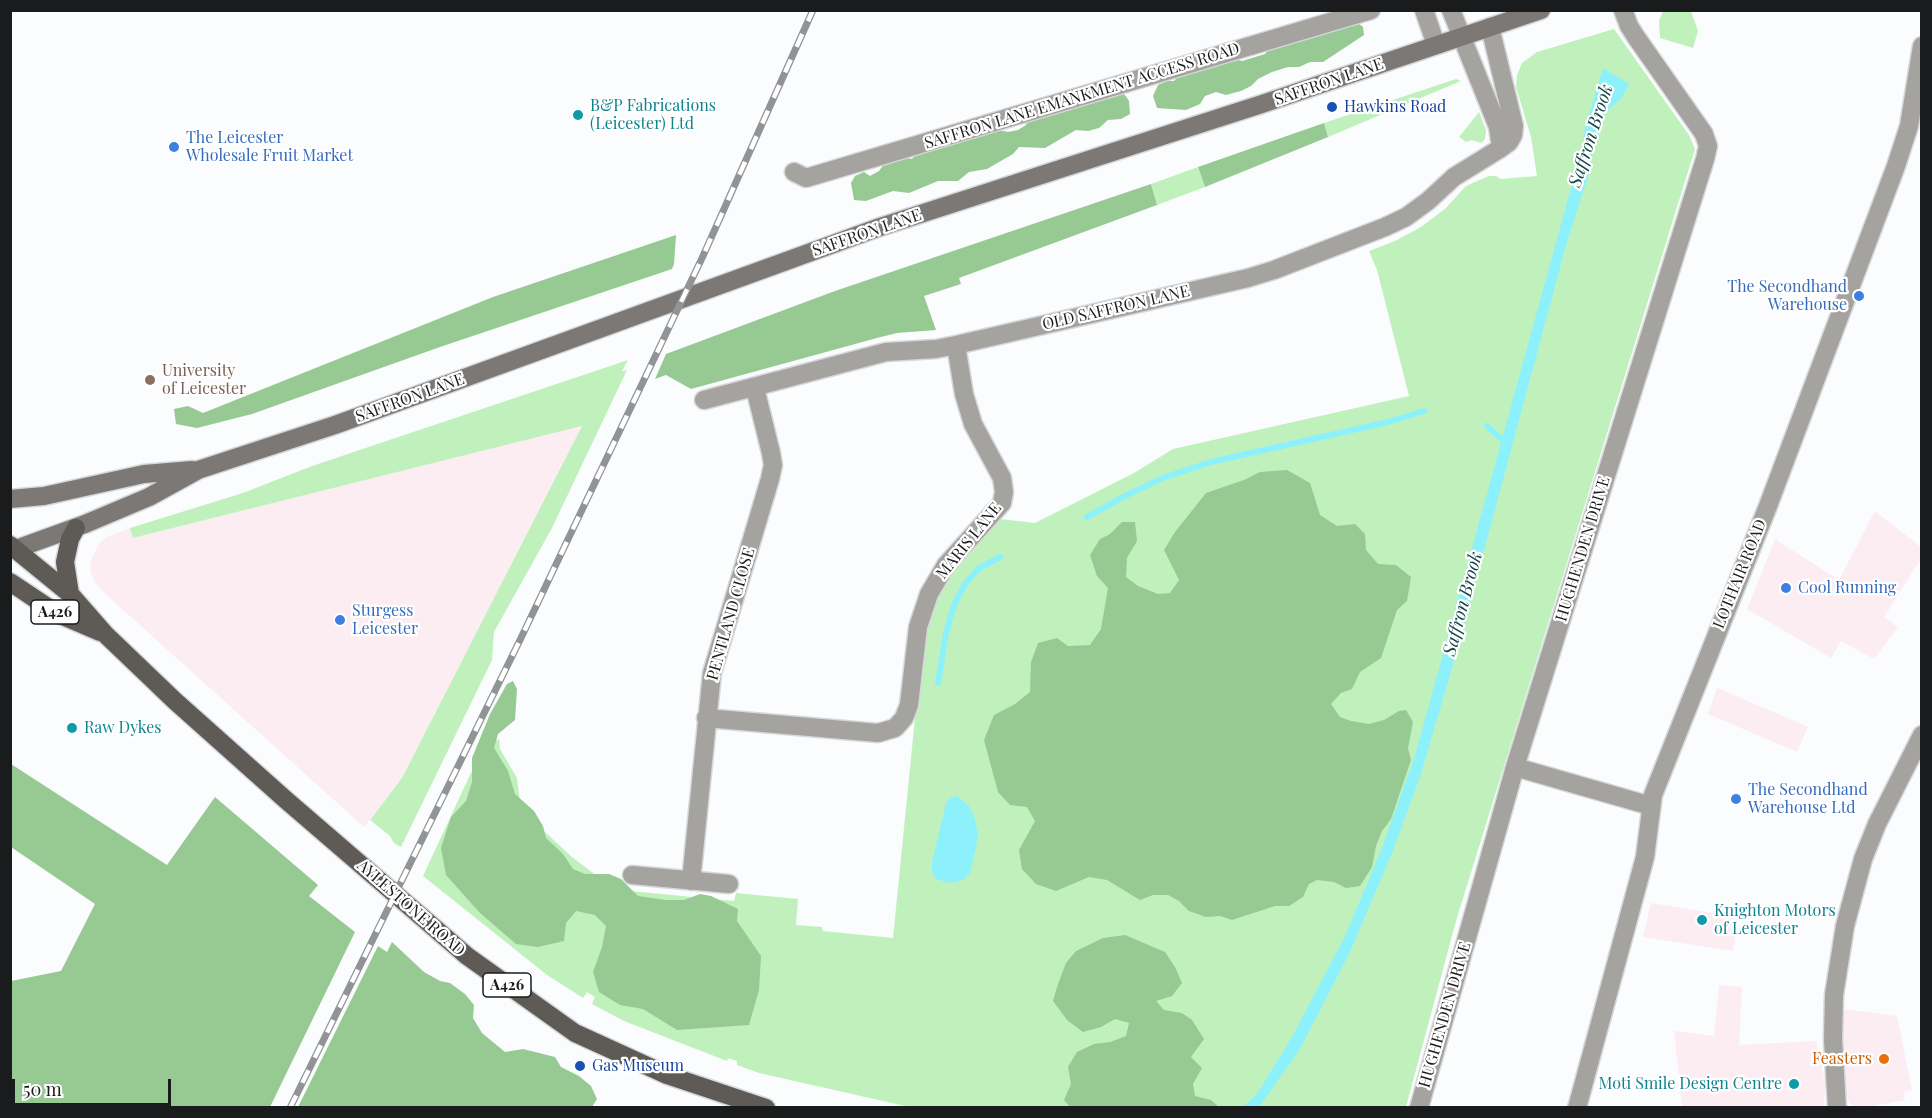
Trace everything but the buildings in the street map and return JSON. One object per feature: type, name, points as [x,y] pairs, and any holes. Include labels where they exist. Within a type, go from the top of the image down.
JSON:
[{"type":"main road","name":"SAFFRON LANE","points":[[12,544],[76,528],[149,497],[198,470],[346,421],[880,227],[1262,104],[1541,10]]},
{"type":"main road","name":"SAFFRON LANE","points":[[10,499],[44,496],[144,474],[198,470]]},
{"type":"main road","points":[[70,594],[65,562],[70,539],[76,528]]},
{"type":"main road","name":"AYLESTONE ROAD","points":[[12,544],[70,594],[105,634],[285,800],[467,956],[520,996],[575,1033],[620,1055],[667,1075],[766,1107]]},
{"type":"main road","name":"AYLESTONE ROAD","points":[[10,582],[58,614],[105,634]]},
{"type":"street","name":"SAFFRON LANE EMANKMENT ACCESS ROAD","points":[[794,172],[806,178],[1371,10]]},
{"type":"street","points":[[1424,10],[1436,45]]},
{"type":"street","points":[[1451,10],[1498,127],[1501,148],[1509,142],[1514,126],[1490,27]]},
{"type":"street","name":"HUGHENDEN DRIVE","points":[[1419,1107],[1515,767],[1706,159],[1708,146],[1704,135],[1629,26],[1623,10]]},
{"type":"street","name":"LOTHAIR ROAD","points":[[1577,1107],[1645,857],[1653,795],[1768,506],[1903,146],[1922,46]]},
{"type":"street","name":"OLD SAFFRON LANE","points":[[704,400],[886,352],[936,349],[956,345],[1227,283],[1274,270],[1350,242],[1401,219],[1428,201],[1454,177],[1501,148]]},
{"type":"street","name":"MARIS LANE","points":[[706,718],[878,733],[895,728],[904,718],[909,705],[918,627],[929,594],[945,565],[1002,503],[1004,492],[1002,478],[973,424],[964,394],[956,345]]},
{"type":"street","name":"PENTLAND CLOSE","points":[[691,881],[706,718],[717,654],[773,465],[755,388]]},
{"type":"street","points":[[1838,1107],[1833,1039],[1834,995],[1848,915],[1863,859],[1877,824],[1922,735]]},
{"type":"street","points":[[1515,767],[1651,806]]},
{"type":"street","points":[[633,876],[729,884]]},
{"type":"shaded area","points":[[582,426],[402,778],[364,827],[101,590],[91,573],[90,563],[99,544],[107,537],[130,528],[133,538]]},
{"type":"shaded area","points":[[1875,511],[1921,547],[1922,557],[1884,617],[1898,627],[1874,659],[1841,641],[1831,658],[1747,609],[1776,537],[1778,541],[1839,580]]},
{"type":"shaded area","points":[[1717,688],[1808,727],[1797,752],[1708,714]]},
{"type":"shaded area","points":[[1651,903],[1738,917],[1733,951],[1643,937]]},
{"type":"shaded area","points":[[1719,985],[1742,987],[1739,1045],[1816,1041],[1825,1081],[1824,1107],[1682,1107],[1674,1031],[1714,1036]]},
{"type":"shaded area","points":[[1843,1009],[1897,1016],[1912,1090],[1903,1092],[1905,1100],[1867,1107],[1856,1107],[1850,1104],[1844,1091],[1841,1040]]},
{"type":"green space","points":[[1663,11],[1691,11],[1698,31],[1693,48],[1660,38],[1659,21]]},
{"type":"green space","points":[[1358,23],[1363,27],[1364,35],[1323,62],[1310,62],[1299,67],[1288,67],[1272,72],[1241,91],[1226,95],[1216,92],[1205,96],[1200,104],[1186,110],[1157,108],[1153,96],[1158,85],[1174,81],[1180,74],[1234,59],[1242,61],[1265,54],[1269,48]]},
{"type":"green space","points":[[1614,29],[1689,135],[1695,149],[1456,921],[1406,1107],[914,1108],[759,1073],[737,1065],[737,1061],[728,1058],[727,1061],[624,1021],[592,1004],[595,997],[587,992],[583,998],[547,975],[423,876],[483,747],[499,739],[500,749],[517,778],[521,810],[572,857],[597,876],[630,891],[734,901],[736,893],[798,899],[796,925],[822,927],[823,931],[893,938],[926,630],[934,605],[946,581],[965,555],[1000,519],[1035,523],[1134,473],[1173,449],[1409,396],[1377,270],[1369,251],[1395,241],[1421,227],[1446,208],[1466,186],[1489,176],[1501,179],[1537,176],[1531,137],[1516,87],[1517,75],[1522,63],[1537,52]]},
{"type":"green space","points":[[1456,79],[1461,81],[1328,137],[1324,123]]},
{"type":"green space","points":[[1118,92],[1125,95],[1129,101],[1130,114],[1121,119],[1108,120],[1099,128],[1088,131],[1076,130],[1045,148],[1019,147],[1013,154],[987,169],[969,172],[958,181],[938,181],[909,193],[893,191],[866,201],[854,200],[851,183],[855,176],[864,172],[870,176],[879,171],[887,160],[899,156],[912,159],[918,151],[994,129],[1008,132],[1018,130],[1026,125],[1028,119]]},
{"type":"green space","points":[[1479,112],[1486,130],[1485,139],[1481,143],[1472,140],[1466,142],[1459,137]]},
{"type":"green space","points":[[1324,123],[1328,137],[1205,187],[1198,167]]},
{"type":"green space","points":[[1198,167],[1205,187],[1157,205],[1151,184]]},
{"type":"green space","points":[[1151,184],[1157,205],[959,278],[961,284],[924,296],[936,330],[897,333],[691,389],[666,375],[655,379],[666,354],[835,291]]},
{"type":"green space","points":[[676,235],[672,269],[440,347],[252,414],[197,428],[176,424],[174,409],[188,406],[203,413],[493,297]]},
{"type":"green space","points":[[628,360],[622,371],[627,370],[552,528],[494,632],[492,660],[401,847],[370,820],[402,778],[582,426],[133,538],[130,528],[243,493],[312,466]]},
{"type":"green space","points":[[1287,470],[1310,483],[1320,515],[1337,526],[1355,524],[1365,534],[1366,550],[1378,564],[1396,565],[1411,577],[1407,601],[1397,610],[1381,658],[1360,672],[1352,689],[1341,693],[1331,704],[1340,717],[1351,721],[1369,724],[1406,710],[1413,722],[1408,748],[1411,760],[1391,819],[1382,831],[1376,846],[1372,867],[1360,886],[1346,888],[1334,882],[1317,880],[1309,884],[1303,897],[1289,906],[1275,906],[1232,920],[1220,916],[1206,917],[1189,911],[1179,901],[1168,895],[1153,895],[1140,900],[1107,880],[1089,877],[1056,891],[1036,884],[1022,869],[1019,850],[1035,821],[1027,807],[1010,805],[998,792],[984,740],[994,715],[1015,704],[1030,692],[1031,662],[1038,643],[1057,638],[1068,646],[1090,645],[1101,629],[1108,588],[1097,576],[1090,555],[1100,539],[1110,534],[1122,522],[1135,522],[1137,541],[1127,558],[1126,577],[1138,586],[1158,594],[1170,593],[1179,580],[1164,550],[1175,532],[1206,493],[1260,472]]},
{"type":"green space","points":[[513,681],[517,689],[515,720],[498,734],[494,748],[508,771],[515,794],[534,811],[543,826],[546,838],[563,854],[573,869],[585,874],[609,874],[621,879],[638,896],[684,900],[700,894],[711,896],[738,909],[737,921],[761,956],[759,990],[749,1025],[677,1030],[643,1009],[620,1005],[599,992],[593,972],[602,947],[606,926],[595,915],[576,911],[566,923],[564,941],[538,947],[516,944],[480,913],[446,875],[441,848],[451,817],[466,801],[472,782],[472,758],[490,714],[507,684]]},
{"type":"green space","points":[[11,764],[167,865],[215,797],[318,885],[309,896],[355,932],[270,1107],[11,1107],[11,981],[61,971],[95,904],[11,847]]},
{"type":"green space","points":[[1125,935],[1165,952],[1175,967],[1182,983],[1172,996],[1156,1001],[1164,1010],[1182,1013],[1192,1020],[1204,1039],[1191,1057],[1202,1068],[1193,1084],[1195,1096],[1211,1100],[1219,1107],[1070,1107],[1064,1100],[1071,1084],[1068,1067],[1077,1052],[1094,1044],[1110,1042],[1126,1036],[1129,1023],[1115,1019],[1101,1027],[1083,1032],[1067,1020],[1053,1001],[1058,984],[1066,963],[1076,951],[1103,938]]},
{"type":"green space","points":[[392,942],[424,972],[440,981],[450,983],[465,994],[474,1005],[473,1018],[482,1033],[505,1052],[523,1049],[555,1057],[561,1067],[579,1076],[591,1086],[597,1099],[592,1107],[298,1107],[378,946],[387,952]]},
{"type":"water","name":"Saffron Brook","points":[[1603,68],[1629,84],[1623,96],[1605,114],[1595,141],[1588,176],[1565,249],[1457,651],[1420,777],[1392,853],[1350,952],[1300,1049],[1259,1107],[1243,1107],[1257,1094],[1293,1035],[1345,936],[1380,853],[1414,759]]},
{"type":"water","points":[[957,796],[969,806],[975,819],[978,835],[970,873],[963,880],[949,883],[936,879],[932,872],[932,862],[946,803],[951,797]]},
{"type":"waterway","points":[[1087,517],[1165,477],[1211,462],[1388,422],[1424,411]]},
{"type":"waterway","points":[[1487,426],[1506,443]]},
{"type":"waterway","points":[[938,683],[946,633],[954,605],[965,584],[978,569],[1000,557]]},
{"type":"railway","points":[[290,1108],[520,640],[703,256],[813,10]]},
{"type":"place","name":"Hawkins Road","points":[[1332,107]]},
{"type":"place","name":"B&P Fabrications (Leicester) Ltd","points":[[578,115]]},
{"type":"place","name":"The Leicester Wholesale Fruit Market","points":[[174,147]]},
{"type":"place","name":"The Secondhand Warehouse","points":[[1859,296]]},
{"type":"place","name":"University of Leicester","points":[[150,380]]},
{"type":"place","name":"Cool Running","points":[[1786,588]]},
{"type":"place","name":"Sturgess Leicester","points":[[340,620]]},
{"type":"place","name":"Raw Dykes","points":[[72,728]]},
{"type":"place","name":"The Secondhand Warehouse Ltd","points":[[1736,799]]},
{"type":"place","name":"Knighton Motors of Leicester","points":[[1702,920]]},
{"type":"place","name":"Feasters","points":[[1884,1059]]},
{"type":"place","name":"Gas Museum","points":[[580,1066]]},
{"type":"place","name":"Moti Smile Design Centre","points":[[1794,1084]]}]
